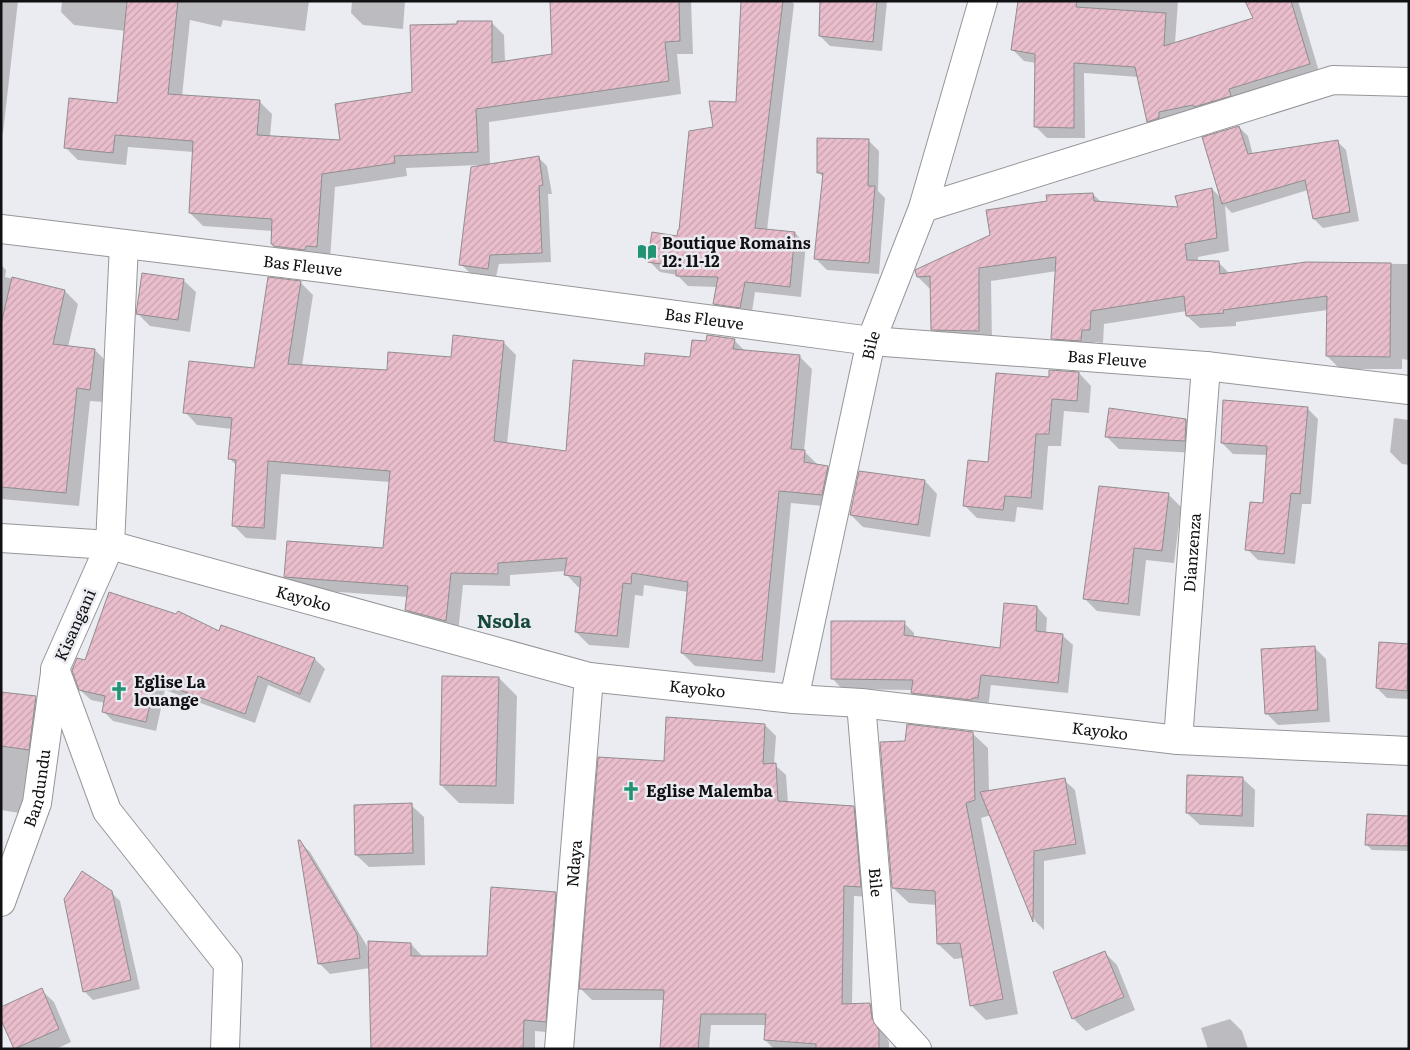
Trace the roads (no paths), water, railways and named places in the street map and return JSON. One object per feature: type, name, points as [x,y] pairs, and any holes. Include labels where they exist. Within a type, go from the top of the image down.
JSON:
[{"type":"street","name":"Bile","points":[[794,699],[871,340],[923,208],[983,1]]},
{"type":"street","points":[[923,208],[1333,80],[1409,82]]},
{"type":"street","name":"Bas Fleuve","points":[[1,229],[871,340],[1206,366],[1409,390]]},
{"type":"street","name":"Kisangani","points":[[124,244],[110,545],[55,669],[107,811],[228,964],[225,1049]]},
{"type":"street","name":"Dianzenza","points":[[1178,740],[1206,366]]},
{"type":"street","name":"Kayoko","points":[[1,538],[110,545],[589,678],[794,699],[861,703],[1178,740],[1409,751]]},
{"type":"street","name":"Bandundu","points":[[1,902],[38,803],[55,669]]},
{"type":"street","name":"Ndaya","points":[[559,1049],[589,678]]},
{"type":"street","name":"Bile","points":[[861,703],[887,1016],[917,1049]]},
{"type":"place","name":"Boutique Romains 12: 11-12","points":[[647,252]]},
{"type":"place","name":"Eglise La louange","points":[[119,691]]},
{"type":"place","name":"Eglise Malemba","points":[[631,791]]},
{"type":"district","name":"Nsola","points":[[504,621]]}]
